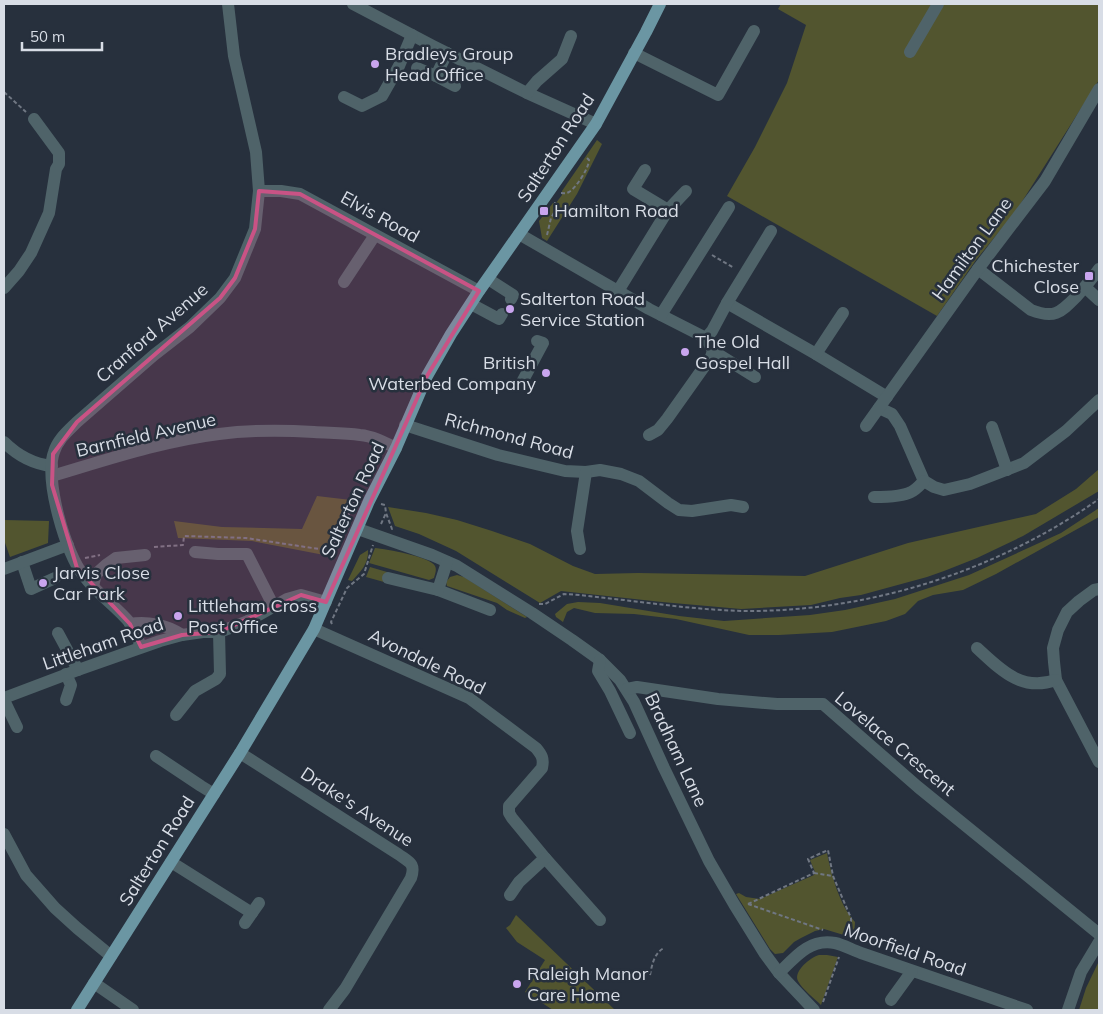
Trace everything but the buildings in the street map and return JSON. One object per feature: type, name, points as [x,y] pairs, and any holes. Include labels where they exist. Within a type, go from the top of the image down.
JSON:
[{"type":"main road","name":"Salterton Road","points":[[76,1010],[240,753],[314,629],[427,376],[451,334],[596,124],[660,4]]},
{"type":"street","name":"Cranford Avenue","points":[[142,647],[130,624],[77,568],[68,545],[52,485],[53,454],[66,432],[154,355],[190,327],[220,298],[235,278],[245,256],[255,230],[259,191],[256,152],[234,56],[228,4]]},
{"type":"street","points":[[353,4],[531,95],[596,124]]},
{"type":"street","points":[[910,52],[938,4]]},
{"type":"street","points":[[634,54],[718,95],[754,31]]},
{"type":"street","points":[[344,97],[362,106],[382,96],[399,66],[412,35]]},
{"type":"street","points":[[529,109],[531,95],[537,81],[562,59],[571,36]]},
{"type":"street","points":[[436,76],[447,53]]},
{"type":"street","points":[[417,68],[455,86]]},
{"type":"street","name":"Hamilton Lane","points":[[866,426],[978,269],[1045,181],[1099,89]]},
{"type":"street","points":[[4,288],[31,254],[48,213],[56,169],[59,164],[59,153],[34,119]]},
{"type":"street","points":[[645,170],[633,189],[668,210]]},
{"type":"street","name":"Elvis Road","points":[[259,191],[280,191],[300,194],[479,291]]},
{"type":"street","points":[[618,291],[668,210],[686,191]]},
{"type":"street","points":[[661,315],[729,207]]},
{"type":"street","points":[[706,338],[771,231]]},
{"type":"street","points":[[519,234],[661,315],[706,338],[713,351],[755,377]]},
{"type":"street","points":[[344,282],[375,235]]},
{"type":"street","points":[[978,269],[1031,310],[1041,314],[1057,313],[1064,309],[1099,269]]},
{"type":"street","points":[[488,279],[514,295],[511,299]]},
{"type":"street","points":[[1085,287],[1099,300]]},
{"type":"street","points":[[471,304],[499,319],[502,314]]},
{"type":"street","points":[[727,304],[887,397]]},
{"type":"street","points":[[816,354],[843,313]]},
{"type":"street","points":[[521,384],[542,344],[537,341]]},
{"type":"street","points":[[649,435],[658,430],[667,419],[711,357],[713,351]]},
{"type":"street","points":[[879,408],[892,414],[900,426],[924,481],[944,490],[970,484],[1024,463],[1066,431],[1099,400]]},
{"type":"street","name":"Richmond Road","points":[[405,425],[498,455],[565,470],[586,472],[600,470],[621,474],[639,481],[679,510],[692,511],[730,505],[743,507]]},
{"type":"street","points":[[992,427],[1008,470]]},
{"type":"street","name":"Barnfield Avenue","points":[[52,471],[218,434],[256,431],[361,435],[380,440],[396,448]]},
{"type":"street","points":[[4,442],[14,452],[52,471]]},
{"type":"street","points":[[580,549],[577,531],[586,472]]},
{"type":"street","points":[[874,497],[908,494],[924,481]]},
{"type":"street","name":"Bradham Lane","points":[[358,529],[432,555],[456,566],[532,612],[600,660],[620,680],[634,702],[709,860],[751,932],[779,973],[812,1008]]},
{"type":"street","points":[[4,569],[68,545]]},
{"type":"street","points":[[195,552],[247,554],[274,606]]},
{"type":"street","points":[[93,586],[96,574],[116,558],[145,555]]},
{"type":"street","points":[[22,562],[31,589],[55,578]]},
{"type":"street","points":[[438,590],[447,562]]},
{"type":"street","points":[[388,578],[438,590],[490,610]]},
{"type":"street","points":[[1099,589],[1094,590],[1067,612],[1058,630],[1054,648],[1056,680],[1099,762]]},
{"type":"street","name":"Littleham Road","points":[[4,699],[142,647],[182,635],[219,632],[246,622],[288,599],[302,595],[326,602]]},
{"type":"street","points":[[130,624],[153,624],[175,630],[182,635]]},
{"type":"street","name":"Avondale Road","points":[[314,629],[469,698],[536,748],[543,757],[542,768],[509,806],[508,813],[600,920]]},
{"type":"street","points":[[176,715],[196,691],[216,680],[220,674],[219,632]]},
{"type":"street","points":[[58,633],[72,672],[71,685],[66,700]]},
{"type":"street","points":[[978,648],[1001,671],[1009,676],[1033,683],[1047,683],[1056,680]]},
{"type":"street","points":[[600,660],[598,671],[630,733]]},
{"type":"street","name":"Lovelace Crescent","points":[[627,689],[637,687],[718,699],[777,704],[823,704],[918,787],[1099,934]]},
{"type":"street","points":[[4,699],[17,727]]},
{"type":"street","name":"Drake's Avenue","points":[[240,753],[398,854],[411,864],[414,870],[345,989],[329,1010]]},
{"type":"street","points":[[156,756],[214,794]]},
{"type":"street","points":[[4,834],[26,876],[55,908],[111,956]]},
{"type":"street","points":[[510,895],[519,882],[545,858]]},
{"type":"street","points":[[171,862],[252,913]]},
{"type":"street","name":"Moorfield Road","points":[[779,973],[809,946],[823,942],[837,944],[1027,1010]]},
{"type":"street","points":[[1068,1010],[1081,972],[1099,942]]},
{"type":"street","points":[[890,1000],[912,970]]},
{"type":"street","points":[[94,983],[133,1010]]},
{"type":"path","points":[[4,92],[34,119]]},
{"type":"path","points":[[563,193],[572,190],[589,164],[589,160],[584,156]]},
{"type":"path","points":[[542,247],[546,240],[555,204]]},
{"type":"path","points":[[702,250],[745,274]]},
{"type":"path","points":[[574,594],[701,609],[804,608],[840,604],[905,590],[978,565],[1044,533],[1099,499]]},
{"type":"path","points":[[184,536],[246,538],[319,549],[332,546],[355,501]]},
{"type":"path","points":[[382,520],[386,513]]},
{"type":"path","points":[[330,636],[333,628],[331,622],[337,607],[347,588],[364,574],[372,549]]},
{"type":"path","points":[[812,1008],[843,946],[851,923],[851,918],[833,876],[828,850],[808,859],[814,873]]},
{"type":"path","points":[[823,942],[824,930],[748,904],[814,873],[833,876]]},
{"type":"path","points":[[650,975],[658,952],[664,948]]},
{"type":"highlighted area","points":[[259,191],[300,194],[479,291],[427,376],[326,602],[301,595],[219,632],[182,635],[141,647],[130,624],[77,568],[52,485],[53,454],[77,422],[220,298],[235,278],[255,229]]},
{"type":"green space","points":[[781,4],[1099,4],[1099,80],[1016,211],[976,260],[937,316],[727,196],[755,147],[787,83],[806,25],[778,9]]},
{"type":"green space","points":[[597,140],[602,144],[577,194],[547,241],[542,238],[539,221],[562,195],[562,191]]},
{"type":"green space","points":[[1099,469],[1099,491],[1023,536],[944,571],[861,595],[811,605],[741,609],[561,591],[540,603],[456,551],[419,534],[395,526],[388,507],[457,520],[492,531],[530,544],[573,566],[595,574],[805,576],[908,543],[1036,514],[1076,489]]},
{"type":"green space","points":[[317,496],[351,500],[324,555],[252,541],[178,538],[174,521],[222,527],[302,529]]},
{"type":"green space","points":[[1099,508],[1099,517],[996,574],[963,590],[933,595],[918,601],[905,614],[886,621],[832,632],[749,635],[676,619],[634,614],[595,613],[574,608],[567,612],[563,622],[555,614],[567,604],[578,602],[600,603],[679,616],[724,621],[810,615],[845,610],[895,599],[969,575],[1061,533]]},
{"type":"green space","points":[[4,520],[49,521],[48,543],[10,557],[4,540]]},
{"type":"green space","points":[[375,548],[408,554],[432,563],[436,569],[434,578],[429,580],[369,563]]},
{"type":"green space","points":[[368,550],[367,559],[363,567],[352,581],[348,580],[360,555]]},
{"type":"green space","points":[[370,567],[387,572],[384,582],[366,577]]},
{"type":"green space","points":[[457,575],[464,577],[527,617],[525,618],[507,610],[497,603],[447,586],[446,582],[450,577]]},
{"type":"green space","points":[[827,853],[841,899],[855,922],[854,936],[847,936],[824,929],[815,931],[794,942],[783,953],[775,954],[736,894],[739,893],[746,897],[760,899],[814,875],[815,872],[810,860]]},
{"type":"green space","points":[[516,915],[615,1010],[553,1010],[525,992],[545,960],[517,942],[506,928]]},
{"type":"green space","points":[[819,955],[838,957],[821,1005],[802,987],[797,977],[800,969],[812,958]]},
{"type":"green space","points":[[1099,961],[1099,1010],[1079,1010],[1086,988]]},
{"type":"place","name":"Bradleys Group Head Office","points":[[375,64]]},
{"type":"place","name":"Hamilton Road","points":[[544,211]]},
{"type":"place","name":"Chichester Close","points":[[1089,276]]},
{"type":"place","name":"Salterton Road Service Station","points":[[510,309]]},
{"type":"place","name":"The Old Gospel Hall","points":[[685,352]]},
{"type":"place","name":"British Waterbed Company","points":[[546,373]]},
{"type":"place","name":"Jarvis Close Car Park","points":[[43,583]]},
{"type":"place","name":"Littleham Cross Post Office","points":[[178,616]]},
{"type":"place","name":"Raleigh Manor Care Home","points":[[517,984]]}]
